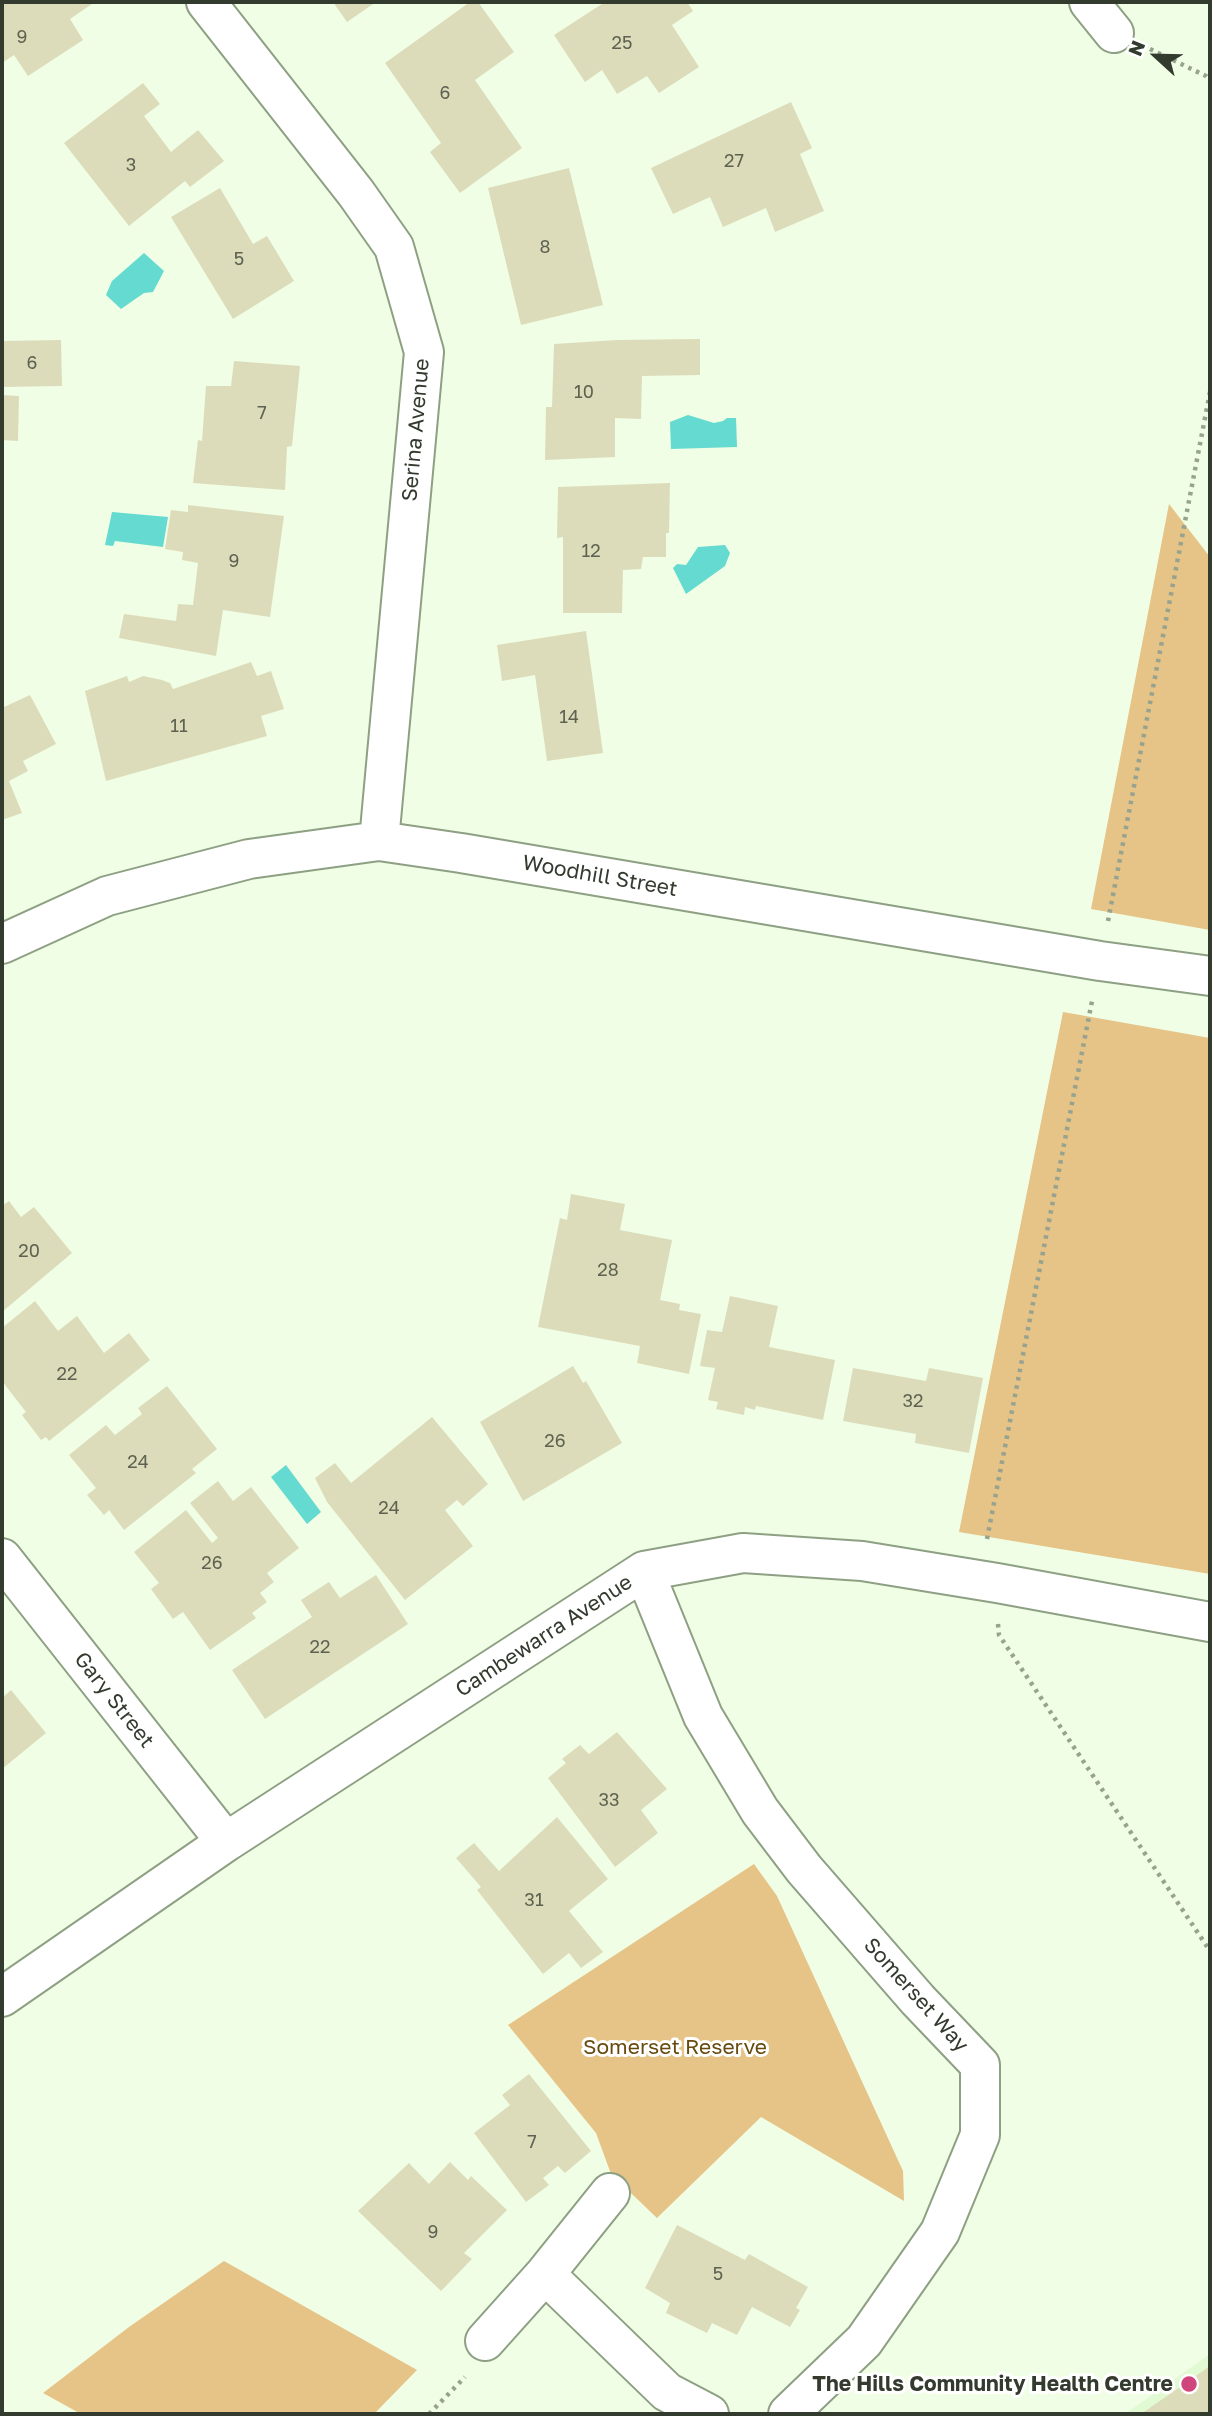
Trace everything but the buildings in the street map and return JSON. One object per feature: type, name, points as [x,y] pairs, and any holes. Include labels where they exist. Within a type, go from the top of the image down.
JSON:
[{"type":"street","name":"Serina Avenue","points":[[206,2],[356,193],[394,247],[424,352],[379,841]]},
{"type":"street","points":[[1089,2],[1114,33]]},
{"type":"street","name":"Woodhill Street","points":[[2,944],[107,896],[249,859],[379,841],[1100,961],[1210,976]]},
{"type":"street","name":"Cambewarra Avenue","points":[[2,1997],[226,1842],[644,1572],[743,1553],[862,1561],[1210,1622]]},
{"type":"street","name":"Gary Street","points":[[2,1558],[226,1842]]},
{"type":"street","name":"Somerset Way","points":[[644,1572],[703,1716],[760,1811],[804,1869],[918,2000],[980,2065],[980,2135],[940,2232],[864,2341],[788,2414]]},
{"type":"street","points":[[485,2341],[545,2274],[610,2193]]},
{"type":"street","points":[[545,2274],[667,2392],[709,2414]]},
{"type":"path","points":[[1114,33],[1210,80]]},
{"type":"path","points":[[997,1583],[999,1635],[1210,1951]]},
{"type":"path","points":[[429,2414],[483,2359],[485,2341]]},
{"type":"shaded area","name":"The Hills Community Health Centre","points":[[1210,2354],[1210,2414],[1125,2414]]},
{"type":"green space","points":[[1169,504],[1210,557],[1210,930],[1091,909]]},
{"type":"green space","points":[[1063,1012],[1210,1038],[1210,1574],[959,1532]]},
{"type":"green space","name":"Somerset Reserve","points":[[754,1864],[777,1896],[903,2171],[904,2201],[761,2117],[657,2218],[611,2174],[596,2133],[508,2025]]},
{"type":"green space","points":[[224,2261],[417,2370],[374,2414],[81,2414],[43,2393],[129,2327]]},
{"type":"water","points":[[144,253],[164,271],[153,292],[144,293],[121,309],[106,295],[112,281]]},
{"type":"water","points":[[688,415],[714,423],[736,418],[737,447],[671,449],[670,422]]},
{"type":"water","points":[[112,512],[168,517],[163,547],[115,541],[113,546],[105,545]]},
{"type":"water","points":[[725,545],[730,553],[725,566],[686,594],[673,568],[677,564],[686,565],[698,547]]},
{"type":"water","points":[[286,1465],[321,1512],[307,1524],[271,1477]]},
{"type":"place","name":"The Hills Community Health Centre","points":[[1189,2384]]}]
